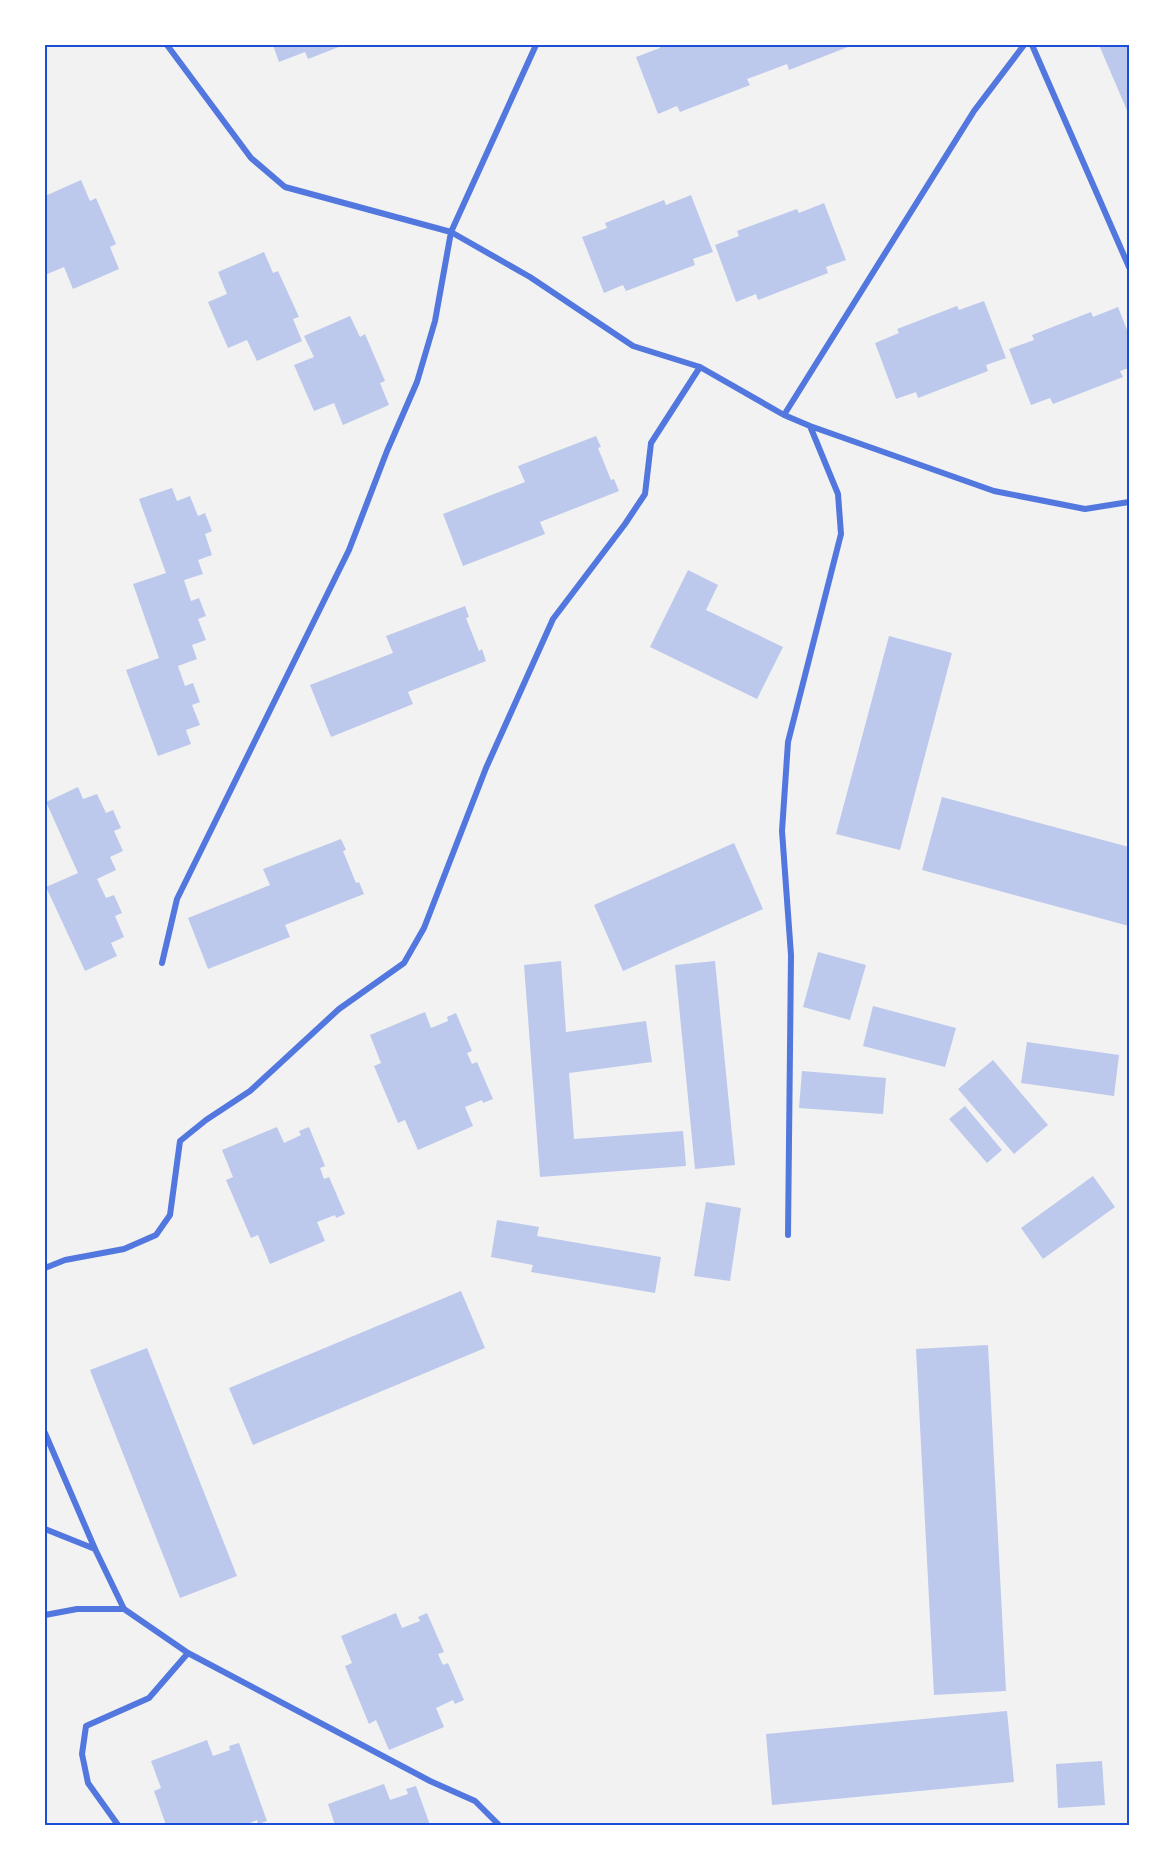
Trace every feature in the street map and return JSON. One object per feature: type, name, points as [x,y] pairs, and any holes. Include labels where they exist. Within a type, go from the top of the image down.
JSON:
[{"type":"street","points":[[167,45],[251,158],[285,187],[451,232],[530,277],[633,345],[700,367],[784,415],[810,426],[994,491],[1085,509],[1129,502]]},
{"type":"street","points":[[162,963],[177,898],[349,550],[387,451],[417,382],[435,321],[451,232],[536,45]]},
{"type":"street","points":[[784,415],[974,111],[1024,45]]},
{"type":"street","points":[[1032,45],[1129,267]]},
{"type":"street","points":[[45,1268],[65,1260],[124,1249],[156,1235],[170,1215],[180,1141],[206,1120],[250,1091],[339,1009],[404,963],[424,928],[486,768],[553,619],[645,494],[651,442],[700,367]]},
{"type":"street","points":[[788,1235],[791,955],[782,831],[788,742],[841,534],[838,494],[810,426]]},
{"type":"street","points":[[45,1434],[124,1609],[188,1653],[430,1781],[475,1801],[499,1825]]},
{"type":"street","points":[[45,1529],[95,1549]]},
{"type":"street","points":[[45,1615],[77,1609],[124,1609]]},
{"type":"street","points":[[118,1825],[88,1783],[82,1754],[86,1726],[149,1698],[188,1653]]},
{"type":"building","points":[[273,45],[344,45],[308,59],[305,52],[279,62]]},
{"type":"building","points":[[659,45],[853,45],[789,70],[787,64],[747,79],[750,85],[680,112],[677,106],[658,114],[636,57],[660,48]]},
{"type":"building","points":[[1099,45],[1129,45],[1129,115]]},
{"type":"building","points":[[81,180],[90,201],[96,198],[116,244],[110,247],[119,269],[73,289],[64,267],[45,275],[45,196]]},
{"type":"building","points":[[691,195],[713,252],[693,259],[695,265],[626,291],[623,285],[604,293],[582,237],[607,228],[605,223],[664,200],[666,205]]},
{"type":"building","points":[[824,203],[846,260],[826,267],[828,273],[758,300],[756,294],[736,302],[715,245],[739,236],[737,231],[797,209],[799,213]]},
{"type":"building","points":[[264,252],[273,273],[278,271],[299,317],[293,319],[302,341],[257,361],[247,340],[228,348],[208,302],[227,294],[218,272]]},
{"type":"building","points":[[984,301],[1006,358],[986,365],[988,371],[918,398],[916,392],[896,399],[875,343],[899,333],[897,329],[957,306],[959,310]]},
{"type":"building","points":[[1118,307],[1129,335],[1129,368],[1120,371],[1123,377],[1053,404],[1050,398],[1031,405],[1009,349],[1034,340],[1032,335],[1091,312],[1093,317]]},
{"type":"building","points":[[350,316],[360,337],[365,334],[385,381],[380,383],[389,405],[343,425],[334,403],[314,411],[294,365],[314,357],[304,336]]},
{"type":"building","points":[[596,436],[601,447],[598,448],[611,480],[614,479],[619,491],[540,522],[545,534],[463,566],[443,514],[525,482],[518,466]]},
{"type":"building","points":[[172,488],[177,501],[190,496],[198,516],[205,513],[212,531],[205,534],[212,555],[198,560],[203,574],[184,580],[191,601],[199,598],[206,616],[198,619],[206,640],[192,645],[197,659],[178,666],[185,686],[193,683],[200,702],[192,705],[200,725],[186,730],[191,744],[158,756],[126,670],[159,658],[133,584],[166,573],[139,499]]},
{"type":"building","points":[[688,570],[718,585],[706,610],[783,647],[757,699],[650,647]]},
{"type":"building","points":[[465,606],[469,617],[466,618],[479,651],[482,649],[486,661],[408,692],[413,704],[331,737],[310,685],[393,653],[386,636]]},
{"type":"building","points":[[889,636],[952,653],[900,850],[836,834]]},
{"type":"building","points":[[78,787],[83,799],[97,794],[106,813],[113,810],[121,828],[114,831],[123,851],[110,857],[116,870],[97,879],[106,898],[114,895],[122,913],[115,916],[124,937],[111,943],[117,956],[85,971],[46,887],[78,873],[46,802]]},
{"type":"building","points":[[942,797],[1129,847],[1129,926],[922,870]]},
{"type":"building","points":[[341,839],[346,850],[343,851],[356,883],[359,882],[364,894],[285,925],[290,937],[208,969],[188,918],[270,885],[263,869]]},
{"type":"building","points":[[734,843],[763,909],[623,971],[594,905]]},
{"type":"building","points":[[818,952],[866,965],[850,1020],[803,1007]]},
{"type":"building","points":[[561,961],[566,1032],[646,1021],[652,1062],[569,1073],[574,1139],[683,1131],[686,1166],[540,1177],[524,965]]},
{"type":"building","points":[[715,961],[735,1165],[695,1169],[675,965]]},
{"type":"building","points":[[873,1006],[956,1028],[945,1067],[863,1046]]},
{"type":"building","points":[[425,1012],[431,1028],[448,1021],[447,1017],[456,1013],[472,1051],[467,1053],[472,1064],[477,1062],[493,1099],[483,1103],[482,1100],[465,1107],[473,1126],[418,1150],[405,1120],[398,1123],[374,1066],[381,1063],[370,1035]]},
{"type":"building","points":[[1027,1042],[1119,1055],[1114,1096],[1021,1083]]},
{"type":"building","points":[[993,1060],[1048,1125],[1014,1154],[958,1089]]},
{"type":"building","points":[[802,1071],[886,1078],[883,1114],[799,1108]]},
{"type":"building","points":[[965,1106],[1002,1150],[987,1163],[949,1119]]},
{"type":"building","points":[[277,1127],[284,1143],[301,1135],[299,1131],[309,1127],[325,1166],[320,1168],[324,1179],[329,1177],[345,1214],[317,1222],[325,1241],[270,1264],[258,1235],[251,1238],[226,1180],[233,1177],[222,1150]]},
{"type":"building","points":[[1093,1176],[1115,1207],[1043,1259],[1021,1228]]},
{"type":"building","points":[[706,1202],[741,1208],[730,1281],[694,1276]]},
{"type":"building","points":[[497,1220],[539,1227],[537,1236],[661,1257],[655,1293],[531,1272],[533,1265],[491,1257]]},
{"type":"building","points":[[461,1291],[485,1348],[253,1445],[229,1388]]},
{"type":"building","points":[[988,1345],[1006,1691],[934,1695],[916,1349]]},
{"type":"building","points":[[147,1348],[237,1576],[180,1598],[90,1370]]},
{"type":"building","points":[[396,1613],[402,1628],[420,1621],[418,1617],[427,1613],[444,1652],[438,1654],[443,1665],[448,1663],[464,1700],[455,1704],[453,1700],[436,1708],[444,1727],[389,1750],[376,1720],[369,1724],[345,1666],[352,1663],[341,1636]]},
{"type":"building","points":[[1007,1711],[1014,1782],[772,1805],[766,1734]]},
{"type":"building","points":[[207,1740],[213,1756],[230,1750],[229,1746],[239,1743],[267,1821],[258,1824],[257,1820],[244,1825],[166,1825],[154,1791],[161,1788],[151,1761]]},
{"type":"building","points":[[1102,1761],[1105,1805],[1058,1808],[1056,1764]]},
{"type":"building","points":[[384,1784],[390,1800],[408,1794],[406,1789],[416,1786],[430,1825],[335,1825],[328,1804]]}]
